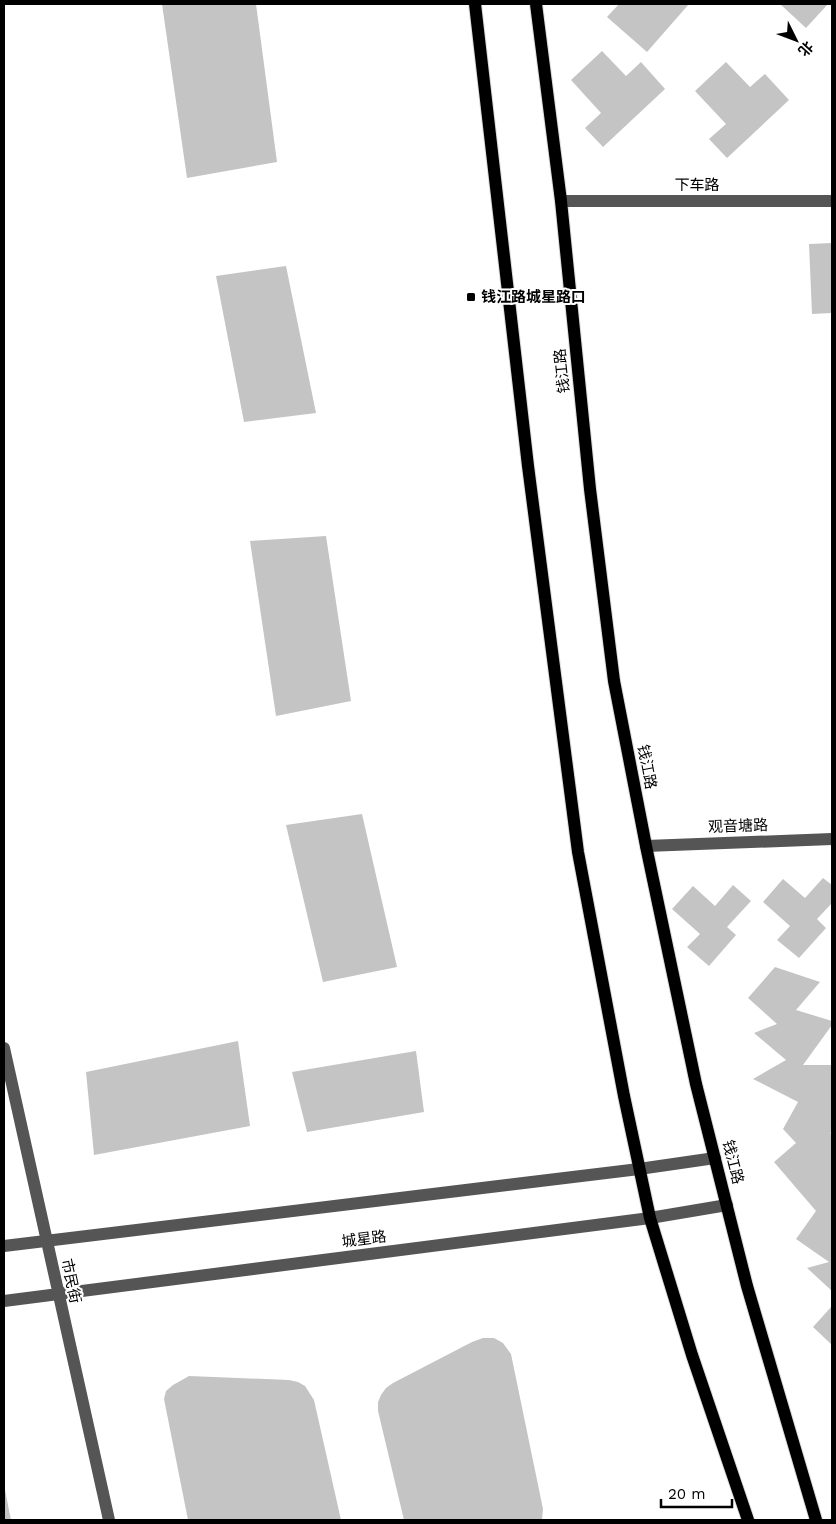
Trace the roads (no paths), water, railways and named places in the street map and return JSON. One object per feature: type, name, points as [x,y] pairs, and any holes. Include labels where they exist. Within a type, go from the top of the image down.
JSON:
[{"type":"main road","points":[[475,4],[528,466],[578,852],[650,1218],[692,1355],[748,1520]]},
{"type":"main road","name":"钱江路","points":[[536,4],[561,201],[590,489],[614,681],[646,846],[696,1084],[747,1286],[816,1520]]},
{"type":"street","name":"下车路","points":[[561,201],[832,202]]},
{"type":"street","name":"观音塘路","points":[[646,846],[832,839]]},
{"type":"street","name":"市民街","points":[[4,1048],[109,1520]]},
{"type":"street","points":[[4,1246],[639,1169],[715,1158]]},
{"type":"street","name":"城星路","points":[[4,1301],[650,1218],[727,1205]]},
{"type":"place","name":"钱江路城星路口","points":[[471,297]]}]
